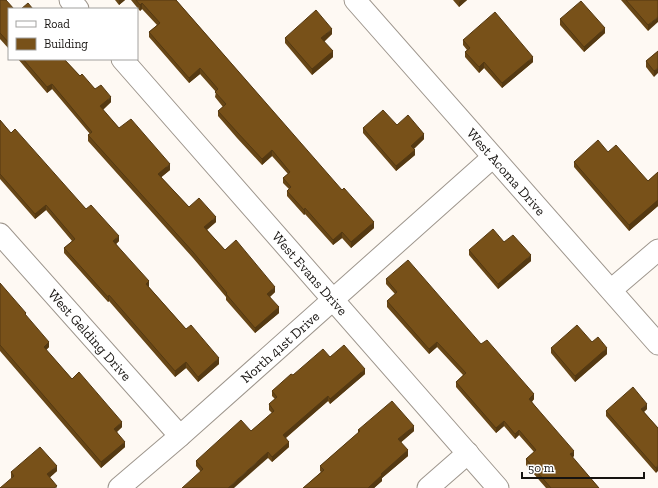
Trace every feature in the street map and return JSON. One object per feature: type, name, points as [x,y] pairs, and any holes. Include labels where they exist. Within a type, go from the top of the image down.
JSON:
[{"type":"street","points":[[70,0],[77,8]]},
{"type":"street","name":"West Acoma Drive","points":[[355,0],[658,344]]},
{"type":"street","name":"West Evans Drive","points":[[123,60],[498,488]]},
{"type":"street","name":"North 41st Drive","points":[[119,488],[180,436],[493,157]]},
{"type":"street","name":"West Gelding Drive","points":[[0,234],[180,436]]},
{"type":"street","points":[[611,290],[658,250]]},
{"type":"street","points":[[428,488],[468,453]]},
{"type":"building","points":[[0,0],[6,0],[13,8],[8,8],[8,42],[0,33]]},
{"type":"building","points":[[136,0],[176,0],[342,190],[344,188],[374,222],[351,242],[342,232],[333,240],[305,208],[304,210],[287,191],[291,187],[283,178],[290,172],[272,150],[262,159],[218,111],[226,104],[215,92],[218,89],[200,68],[189,78],[149,32],[160,23],[142,3],[140,5]]},
{"type":"building","points":[[626,0],[658,0],[658,17],[648,25]]},
{"type":"building","points":[[581,1],[605,28],[584,47],[560,19]]},
{"type":"building","points":[[28,3],[32,8],[22,8]]},
{"type":"building","points":[[316,10],[332,29],[321,38],[333,51],[312,69],[285,38]]},
{"type":"building","points":[[495,12],[533,57],[502,83],[484,62],[479,67],[465,52],[470,48],[463,40]]},
{"type":"building","points":[[658,51],[658,68],[654,71],[646,61]]},
{"type":"building","points":[[24,60],[65,60],[80,76],[82,74],[95,89],[101,85],[111,97],[100,106],[119,128],[131,119],[170,164],[158,174],[189,207],[199,198],[216,217],[204,227],[225,250],[236,240],[275,287],[267,294],[279,307],[255,328],[193,252],[88,135],[92,132],[52,84],[47,87]]},
{"type":"building","points":[[383,110],[397,125],[408,115],[424,134],[411,146],[415,150],[396,166],[363,128]]},
{"type":"building","points":[[0,120],[11,133],[15,129],[86,209],[91,205],[119,236],[113,241],[149,281],[146,284],[186,329],[191,325],[219,358],[198,377],[186,362],[175,371],[109,295],[108,297],[64,248],[75,239],[46,205],[35,214],[0,174]]},
{"type":"building","points":[[598,140],[608,152],[616,145],[648,181],[658,172],[658,200],[629,225],[574,162]]},
{"type":"building","points":[[493,229],[504,242],[513,235],[531,255],[498,284],[469,250]]},
{"type":"building","points":[[408,260],[481,344],[487,340],[534,394],[529,399],[574,451],[570,454],[599,488],[551,488],[526,459],[536,450],[519,430],[515,434],[504,421],[496,428],[456,382],[466,373],[437,342],[429,349],[387,301],[397,292],[386,279]]},
{"type":"building","points":[[0,283],[49,342],[44,347],[72,379],[79,372],[122,422],[114,429],[125,442],[101,462],[0,345]]},
{"type":"building","points":[[577,325],[592,342],[598,337],[607,348],[575,376],[551,348]]},
{"type":"building","points":[[344,345],[365,369],[330,399],[328,396],[283,435],[289,442],[272,457],[268,452],[228,488],[182,488],[203,469],[196,461],[241,420],[251,431],[274,411],[269,404],[277,397],[272,391],[291,374],[293,375],[323,349],[330,357]]},
{"type":"building","points":[[633,387],[647,404],[641,409],[658,428],[658,465],[656,468],[606,411]]},
{"type":"building","points":[[392,401],[414,426],[398,439],[408,450],[368,488],[303,488],[324,470],[320,466],[360,431],[358,430]]},
{"type":"building","points":[[40,447],[57,466],[47,474],[57,486],[54,488],[0,488],[14,476],[11,472]]}]
